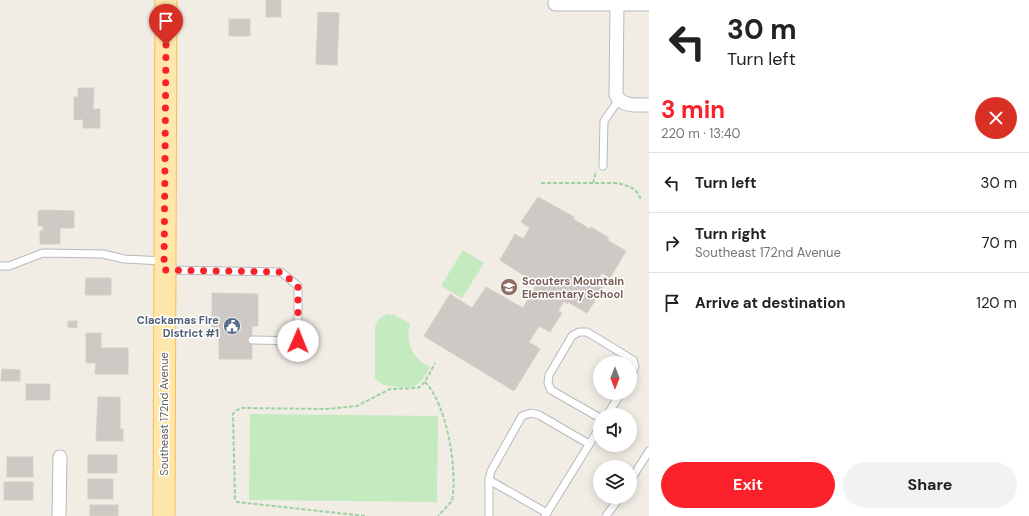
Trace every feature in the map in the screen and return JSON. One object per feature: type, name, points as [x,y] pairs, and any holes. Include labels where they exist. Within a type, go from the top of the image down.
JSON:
[{"type":"main road","name":"Southeast 172nd Avenue","points":[[164,516],[166,0]]},
{"type":"street","points":[[555,2],[649,4]]},
{"type":"street","points":[[617,4],[615,88],[618,101],[631,104],[649,105]]},
{"type":"street","points":[[59,516],[60,457]]},
{"type":"lane","points":[[603,166],[604,121],[618,101]]},
{"type":"lane","points":[[0,266],[9,266],[43,253],[103,254],[164,265],[281,272],[298,286],[298,341],[252,340]]},
{"type":"lane","points":[[593,414],[551,390],[548,383],[549,375],[572,336],[579,332],[587,332],[626,356]]},
{"type":"lane","points":[[489,516],[489,480],[491,471],[522,416],[530,413],[539,415],[589,444]]},
{"type":"lane","points":[[489,480],[546,514],[593,438]]},
{"type":"lane","points":[[637,470],[649,451]]},
{"type":"lane","points":[[606,516],[615,504]]},
{"type":"path","points":[[541,183],[622,184],[634,189],[641,200]]},
{"type":"path","points":[[365,516],[237,502],[235,498],[234,414],[238,409],[242,408],[327,409],[357,406],[390,389],[414,389],[421,386],[425,382],[435,363]]},
{"type":"path","points":[[425,382],[445,418],[453,463],[452,501],[438,516]]},
{"type":"green space","points":[[463,250],[484,263],[462,298],[441,286]]},
{"type":"green space","points":[[387,314],[395,315],[410,324],[409,338],[412,350],[419,359],[430,367],[424,378],[414,387],[387,386],[378,382],[375,378],[375,327],[379,319]]},
{"type":"green space","points":[[250,414],[438,416],[437,502],[249,500]]},
{"type":"building","points":[[266,0],[281,0],[281,17],[266,17]]},
{"type":"building","points":[[318,12],[339,13],[337,65],[316,64]]},
{"type":"building","points":[[229,19],[250,19],[250,36],[229,36]]},
{"type":"building","points":[[78,88],[94,88],[93,109],[100,109],[100,128],[83,128],[83,119],[74,120],[74,97],[78,97]]},
{"type":"building","points":[[538,197],[574,217],[573,219],[590,229],[591,227],[609,238],[607,240],[626,251],[610,278],[602,273],[595,283],[603,288],[587,313],[568,302],[567,304],[564,301],[558,311],[562,313],[550,332],[539,326],[529,342],[540,349],[514,391],[424,336],[450,294],[472,308],[486,287],[523,308],[537,284],[500,260],[515,234],[523,239],[530,228],[521,222]]},
{"type":"building","points":[[38,211],[74,211],[74,228],[60,228],[60,244],[40,244],[40,231],[43,231],[43,226],[38,226]]},
{"type":"building","points":[[86,278],[111,278],[111,295],[85,295]]},
{"type":"building","name":"Clackamas Fire District #1","points":[[212,293],[258,294],[258,326],[252,326],[252,359],[219,359],[219,327],[212,327]]},
{"type":"building","points":[[68,321],[77,321],[77,328],[68,327]]},
{"type":"building","points":[[86,333],[101,333],[101,348],[128,348],[128,374],[95,374],[96,363],[86,363]]},
{"type":"building","points":[[2,369],[20,370],[20,381],[1,381]]},
{"type":"building","points":[[26,384],[50,384],[50,400],[26,400]]},
{"type":"building","points":[[98,397],[120,397],[120,429],[123,429],[123,441],[96,441]]},
{"type":"building","points":[[88,455],[117,455],[117,473],[88,473]]},
{"type":"building","points":[[7,457],[33,457],[33,477],[7,477]]},
{"type":"building","points":[[88,479],[113,479],[113,499],[88,499]]},
{"type":"building","points":[[4,482],[33,482],[33,500],[4,500]]},
{"type":"building","points":[[90,505],[118,505],[118,516],[90,516]]},
{"type":"place","name":"Scouters Mountain Elementary School","points":[[509,287]]},
{"type":"place","name":"Clackamas Fire District #1","points":[[232,326]]},
{"type":"route","points":[[166,45],[164,270],[281,272],[298,286],[298,341]]}]
